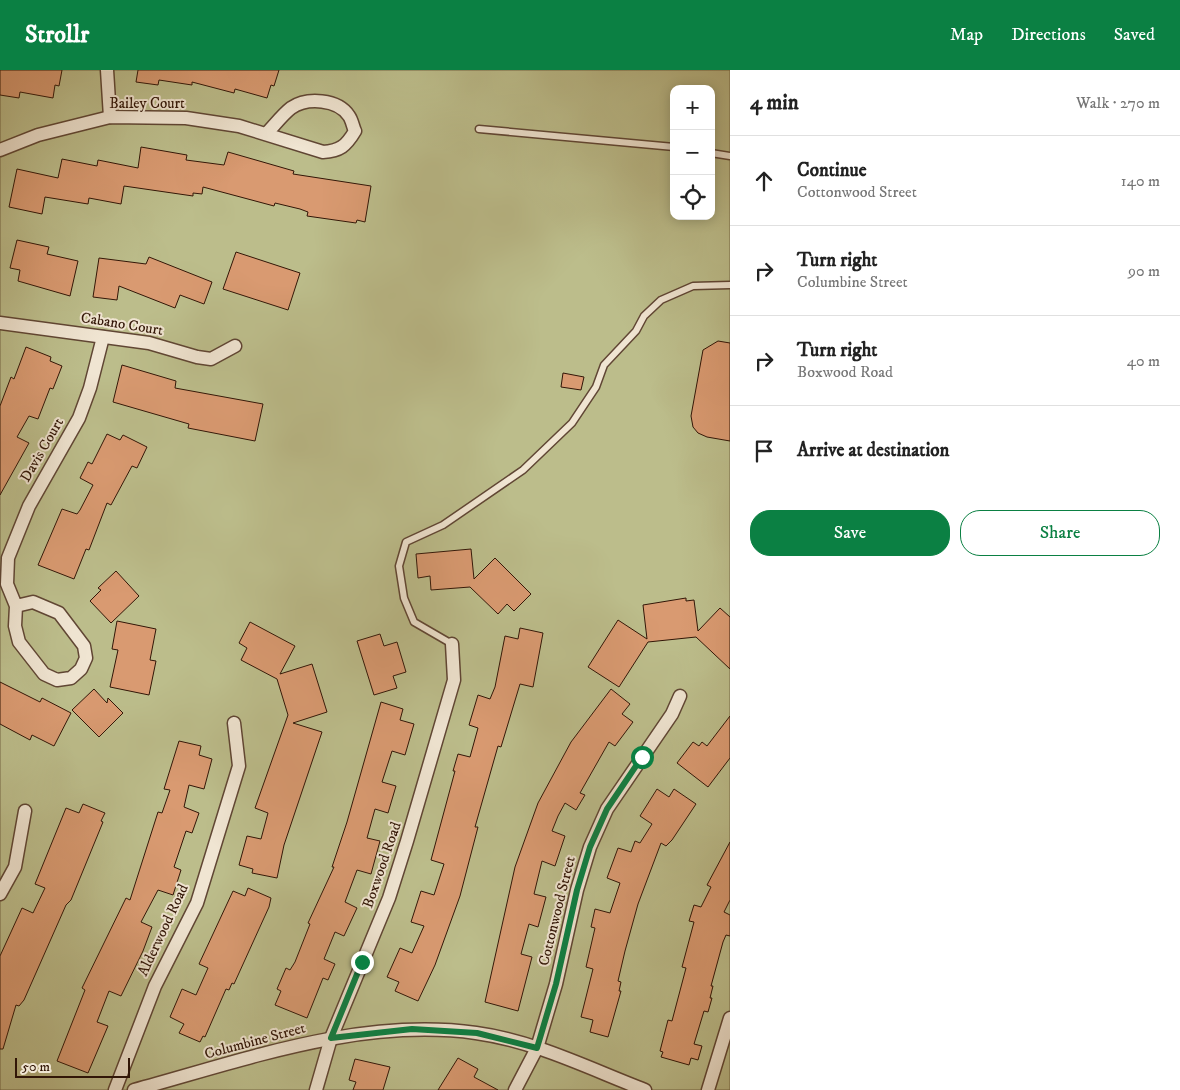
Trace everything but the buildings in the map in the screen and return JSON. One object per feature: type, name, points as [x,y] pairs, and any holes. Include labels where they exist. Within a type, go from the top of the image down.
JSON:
[{"type":"street","points":[[107,70],[110,117]]},
{"type":"street","name":"Bailey Court","points":[[0,150],[38,135],[110,117],[186,118],[239,126],[323,152],[336,151],[348,144],[354,131],[349,116],[337,106],[318,101],[304,102],[290,109],[266,134]]},
{"type":"street","name":"Cabano Court","points":[[0,324],[149,343],[197,358],[211,359],[235,346]]},
{"type":"street","name":"Davis Court","points":[[16,606],[33,602],[59,614],[84,646],[86,658],[81,669],[71,678],[57,680],[44,674],[19,642],[15,626],[16,606],[7,584],[8,558],[16,533],[29,506],[79,418],[90,388],[104,337]]},
{"type":"street","name":"Boxwood Road","points":[[316,1090],[331,1038],[389,898],[408,841],[454,680],[452,644]]},
{"type":"street","name":"Cottonwood Street","points":[[515,1090],[537,1048],[556,984],[577,890],[590,847],[607,809],[672,714],[680,696]]},
{"type":"street","name":"Alderwood Road","points":[[115,1090],[155,986],[197,903],[239,766],[234,723]]},
{"type":"street","points":[[0,894],[15,867],[25,811]]},
{"type":"street","points":[[708,1090],[730,1018]]},
{"type":"street","name":"Columbine Street","points":[[134,1090],[331,1038],[412,1029],[477,1033],[537,1048],[645,1090]]},
{"type":"lane","points":[[479,129],[670,147]]},
{"type":"lane","points":[[715,154],[730,156]]},
{"type":"lane","points":[[452,644],[414,622],[404,598],[399,566],[406,542],[443,525],[523,470],[572,423],[596,387],[604,365],[636,331],[644,316],[661,300],[693,286],[730,285]]},
{"type":"green space","points":[[0,70],[730,70],[730,1090],[0,1090]]},
{"type":"route","points":[[362,962],[331,1038],[412,1029],[477,1033],[537,1048],[556,984],[577,890],[590,847],[607,809],[642,757]]}]
